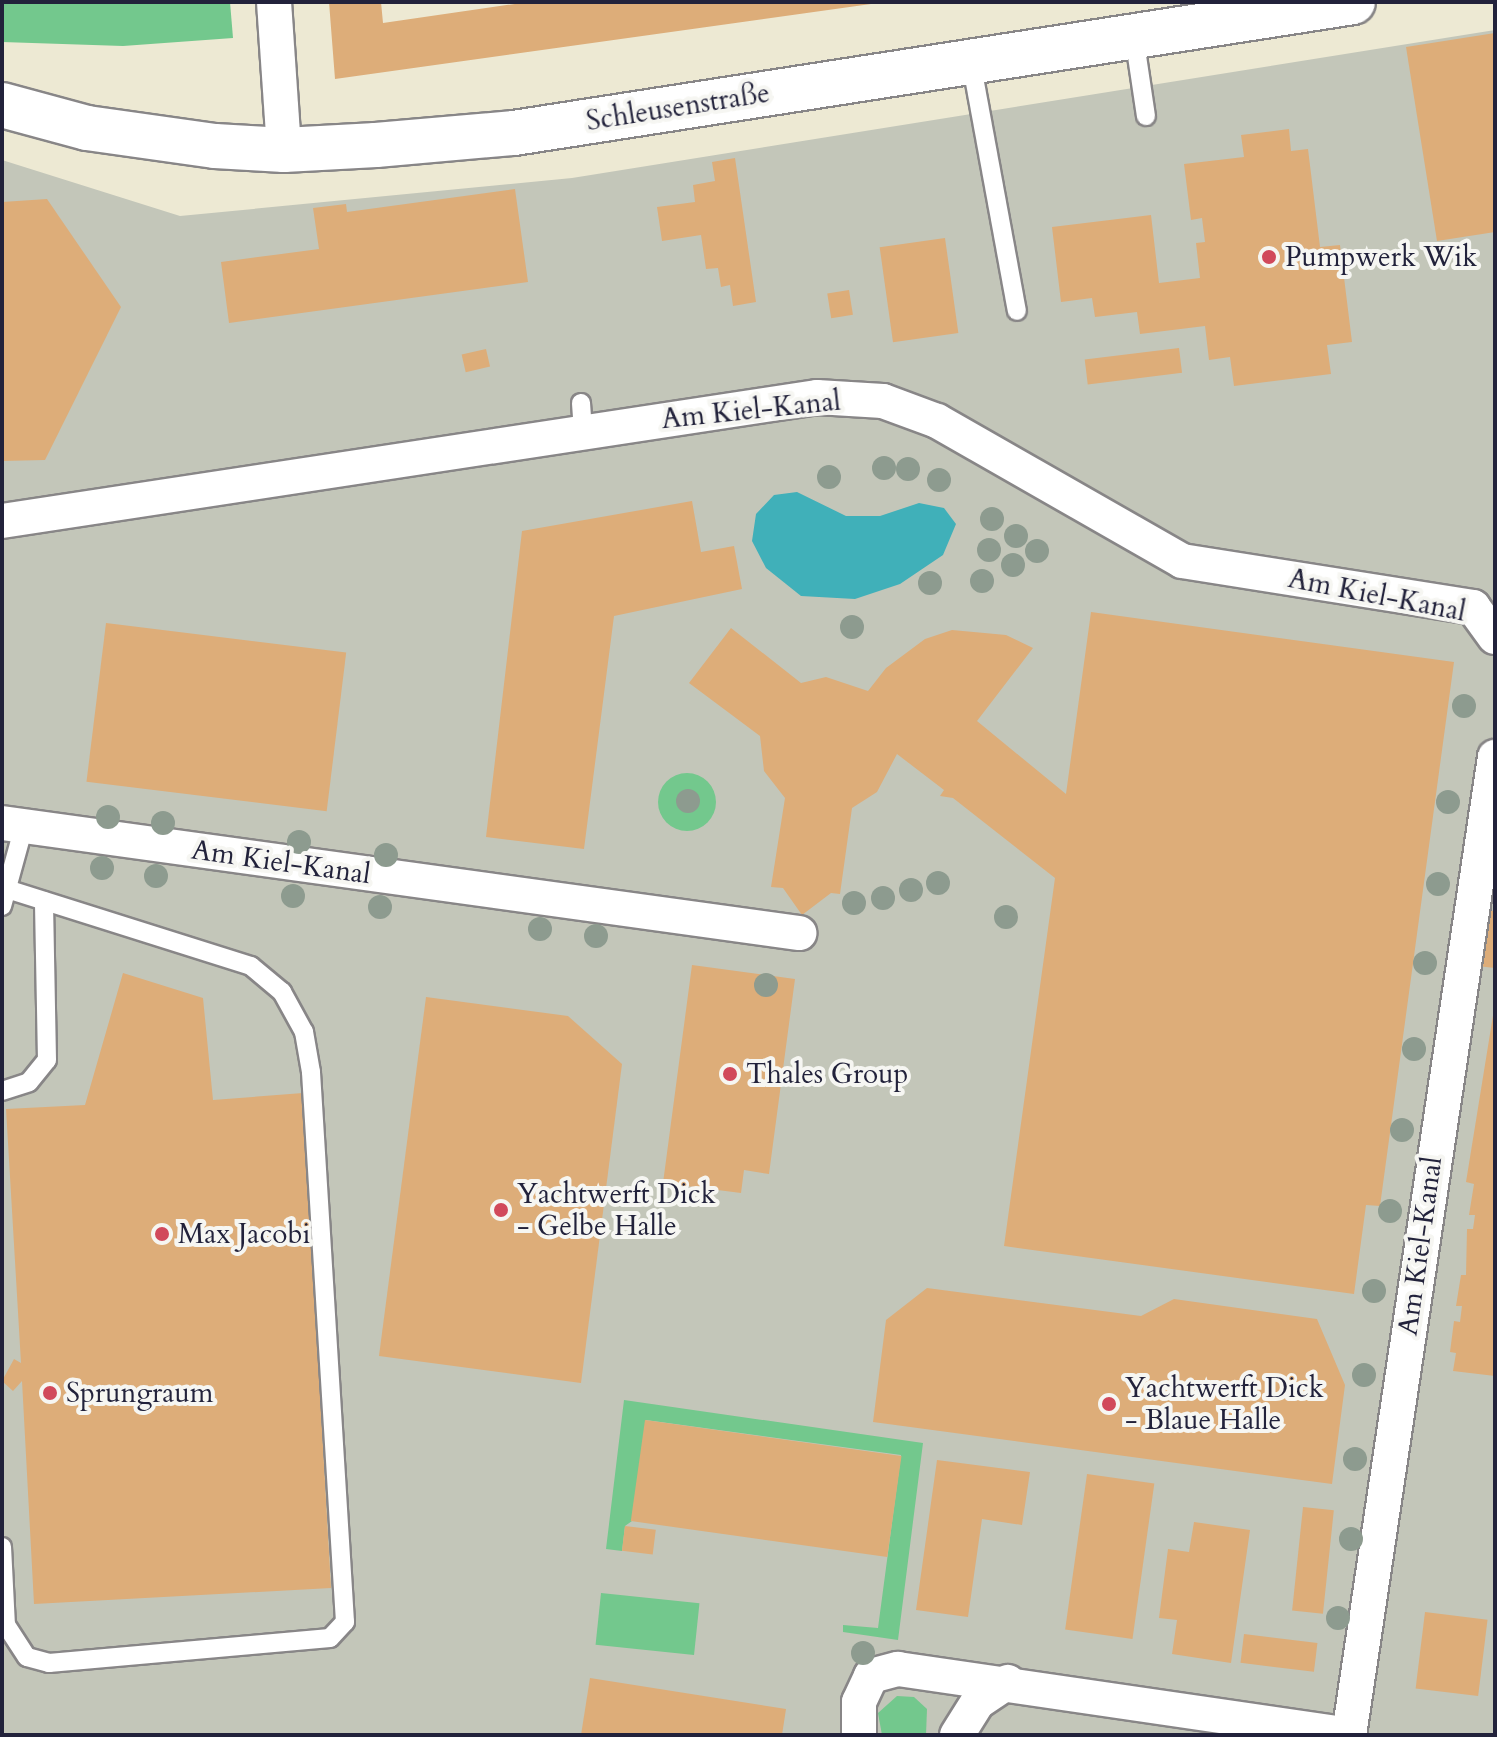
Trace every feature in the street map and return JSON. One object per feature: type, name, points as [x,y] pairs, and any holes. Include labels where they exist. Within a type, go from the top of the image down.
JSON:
[{"type":"street","points":[[274,2],[284,150]]},
{"type":"street","name":"Schleusenstraße","points":[[2,105],[136,137],[284,150],[514,133],[1353,2]]},
{"type":"street","name":"Am Kiel-Kanal","points":[[2,521],[582,417],[817,397],[883,401],[937,421],[1182,561],[1473,607],[1495,637]]},
{"type":"street","name":"Am Kiel-Kanal","points":[[850,1712],[871,1676],[898,1669],[1008,1682],[1348,1735],[1495,757]]},
{"type":"street","name":"Am Kiel-Kanal","points":[[13,825],[799,933]]},
{"type":"street","points":[[957,1735],[978,1702],[1008,1682]]},
{"type":"lane","points":[[1134,34],[1146,116]]},
{"type":"lane","points":[[971,61],[1017,311]]},
{"type":"lane","points":[[2,1547],[6,1625],[27,1657],[49,1663],[330,1638],[345,1622],[311,1072],[304,1032],[282,992],[251,966],[44,901],[4,898],[13,825]]},
{"type":"lane","points":[[2,1091],[29,1082],[47,1060],[44,901]]},
{"type":"shaded area","points":[[1495,30],[1495,1735],[2,1735],[2,160],[180,216],[572,178]]},
{"type":"green space","points":[[2,2],[230,2],[233,38],[123,46],[2,42]]},
{"type":"green space","points":[[687,773],[708,781],[716,802],[708,823],[687,831],[666,823],[658,802],[666,781]]},
{"type":"green space","points":[[624,1400],[923,1443],[898,1640],[843,1632],[843,1625],[878,1628],[901,1455],[646,1420],[632,1521],[625,1526],[622,1551],[606,1549]]},
{"type":"green space","points":[[601,1593],[699,1603],[694,1655],[596,1645]]},
{"type":"green space","points":[[897,1696],[914,1697],[927,1709],[926,1735],[882,1735],[878,1713]]},
{"type":"water","points":[[797,492],[846,516],[880,516],[919,503],[944,508],[956,524],[943,555],[900,584],[855,599],[801,596],[766,568],[752,541],[756,514],[774,495]]},
{"type":"building","points":[[329,2],[381,2],[383,23],[528,2],[871,4],[335,79]]},
{"type":"building","points":[[1495,33],[1495,232],[1437,241],[1406,47]]},
{"type":"building","name":"Pumpwerk Wik","points":[[1289,129],[1291,151],[1308,149],[1320,247],[1340,245],[1352,342],[1327,345],[1331,374],[1234,386],[1230,357],[1209,360],[1205,326],[1140,334],[1137,312],[1095,317],[1092,298],[1061,302],[1052,227],[1151,215],[1159,283],[1200,278],[1196,243],[1205,242],[1202,218],[1191,220],[1184,164],[1244,157],[1241,135]]},
{"type":"building","points":[[735,158],[756,302],[733,306],[730,285],[721,287],[718,268],[706,269],[701,235],[662,241],[657,207],[695,202],[693,185],[715,181],[712,162]]},
{"type":"building","points":[[515,189],[528,282],[229,323],[221,262],[319,249],[313,208],[346,204],[347,212]]},
{"type":"building","points":[[47,199],[121,307],[45,460],[2,461],[2,202]]},
{"type":"building","points":[[945,238],[958,333],[893,342],[880,247]]},
{"type":"building","points":[[849,290],[853,315],[831,318],[827,293]]},
{"type":"building","points":[[1179,348],[1182,373],[1088,384],[1085,360]]},
{"type":"building","points":[[486,349],[490,367],[466,372],[462,355]]},
{"type":"building","points":[[692,501],[701,552],[734,546],[742,589],[614,616],[584,849],[486,837],[522,531]]},
{"type":"building","points":[[1091,612],[1454,662],[1380,1206],[1366,1205],[1354,1294],[1004,1246],[1055,878],[953,798],[940,796],[944,790],[897,754],[877,792],[852,808],[840,894],[831,893],[802,915],[783,888],[771,887],[785,798],[764,771],[760,736],[689,683],[731,628],[801,683],[826,677],[868,691],[886,668],[925,639],[952,630],[1006,635],[1033,648],[977,721],[1066,794]]},
{"type":"building","points":[[106,623],[346,652],[327,811],[87,782]]},
{"type":"building","points":[[1485,910],[1495,911],[1495,968],[1477,966]]},
{"type":"building","name":"Thales Group","points":[[692,965],[795,979],[769,1174],[744,1170],[741,1193],[663,1183]]},
{"type":"building","name":"Max Jacobi","points":[[123,973],[203,998],[213,1100],[303,1093],[331,1588],[34,1604],[22,1381],[13,1391],[2,1381],[14,1359],[21,1363],[6,1109],[85,1105]]},
{"type":"building","name":"Yachtwerft Dick - Gelbe Halle","points":[[426,997],[568,1016],[622,1064],[581,1383],[379,1356]]},
{"type":"building","points":[[1495,1003],[1495,1376],[1453,1371],[1456,1353],[1450,1352],[1454,1321],[1460,1322],[1462,1306],[1456,1306],[1461,1275],[1466,1275],[1467,1229],[1473,1229],[1475,1215],[1469,1215],[1474,1184],[1466,1182]]},
{"type":"building","name":"Yachtwerft Dick - Blaue Halle","points":[[927,1288],[1141,1316],[1174,1299],[1317,1319],[1345,1385],[1332,1484],[873,1422],[886,1320]]},
{"type":"building","points":[[645,1420],[901,1456],[887,1557],[631,1521]]},
{"type":"building","points":[[937,1460],[1030,1472],[1022,1525],[982,1519],[968,1617],[916,1610]]},
{"type":"building","points":[[1087,1474],[1154,1483],[1132,1639],[1065,1629]]},
{"type":"building","points":[[1303,1507],[1334,1510],[1323,1614],[1292,1610]]},
{"type":"building","points":[[1194,1522],[1250,1530],[1231,1663],[1172,1654],[1177,1620],[1159,1618],[1168,1549],[1189,1552]]},
{"type":"building","points":[[625,1526],[656,1530],[653,1555],[622,1551]]},
{"type":"building","points":[[1425,1612],[1488,1620],[1478,1696],[1416,1688]]},
{"type":"building","points":[[1244,1634],[1317,1643],[1314,1672],[1240,1663]]},
{"type":"building","points":[[590,1678],[786,1709],[782,1735],[581,1735]]},
{"type":"place","name":"Pumpwerk Wik","points":[[1269,257]]},
{"type":"place","name":"Thales Group","points":[[730,1074]]},
{"type":"place","name":"Yachtwerft Dick - Gelbe Halle","points":[[501,1210]]},
{"type":"place","name":"Max Jacobi","points":[[162,1234]]},
{"type":"place","name":"Sprungraum","points":[[50,1393]]},
{"type":"place","name":"Yachtwerft Dick - Blaue Halle","points":[[1109,1404]]}]
